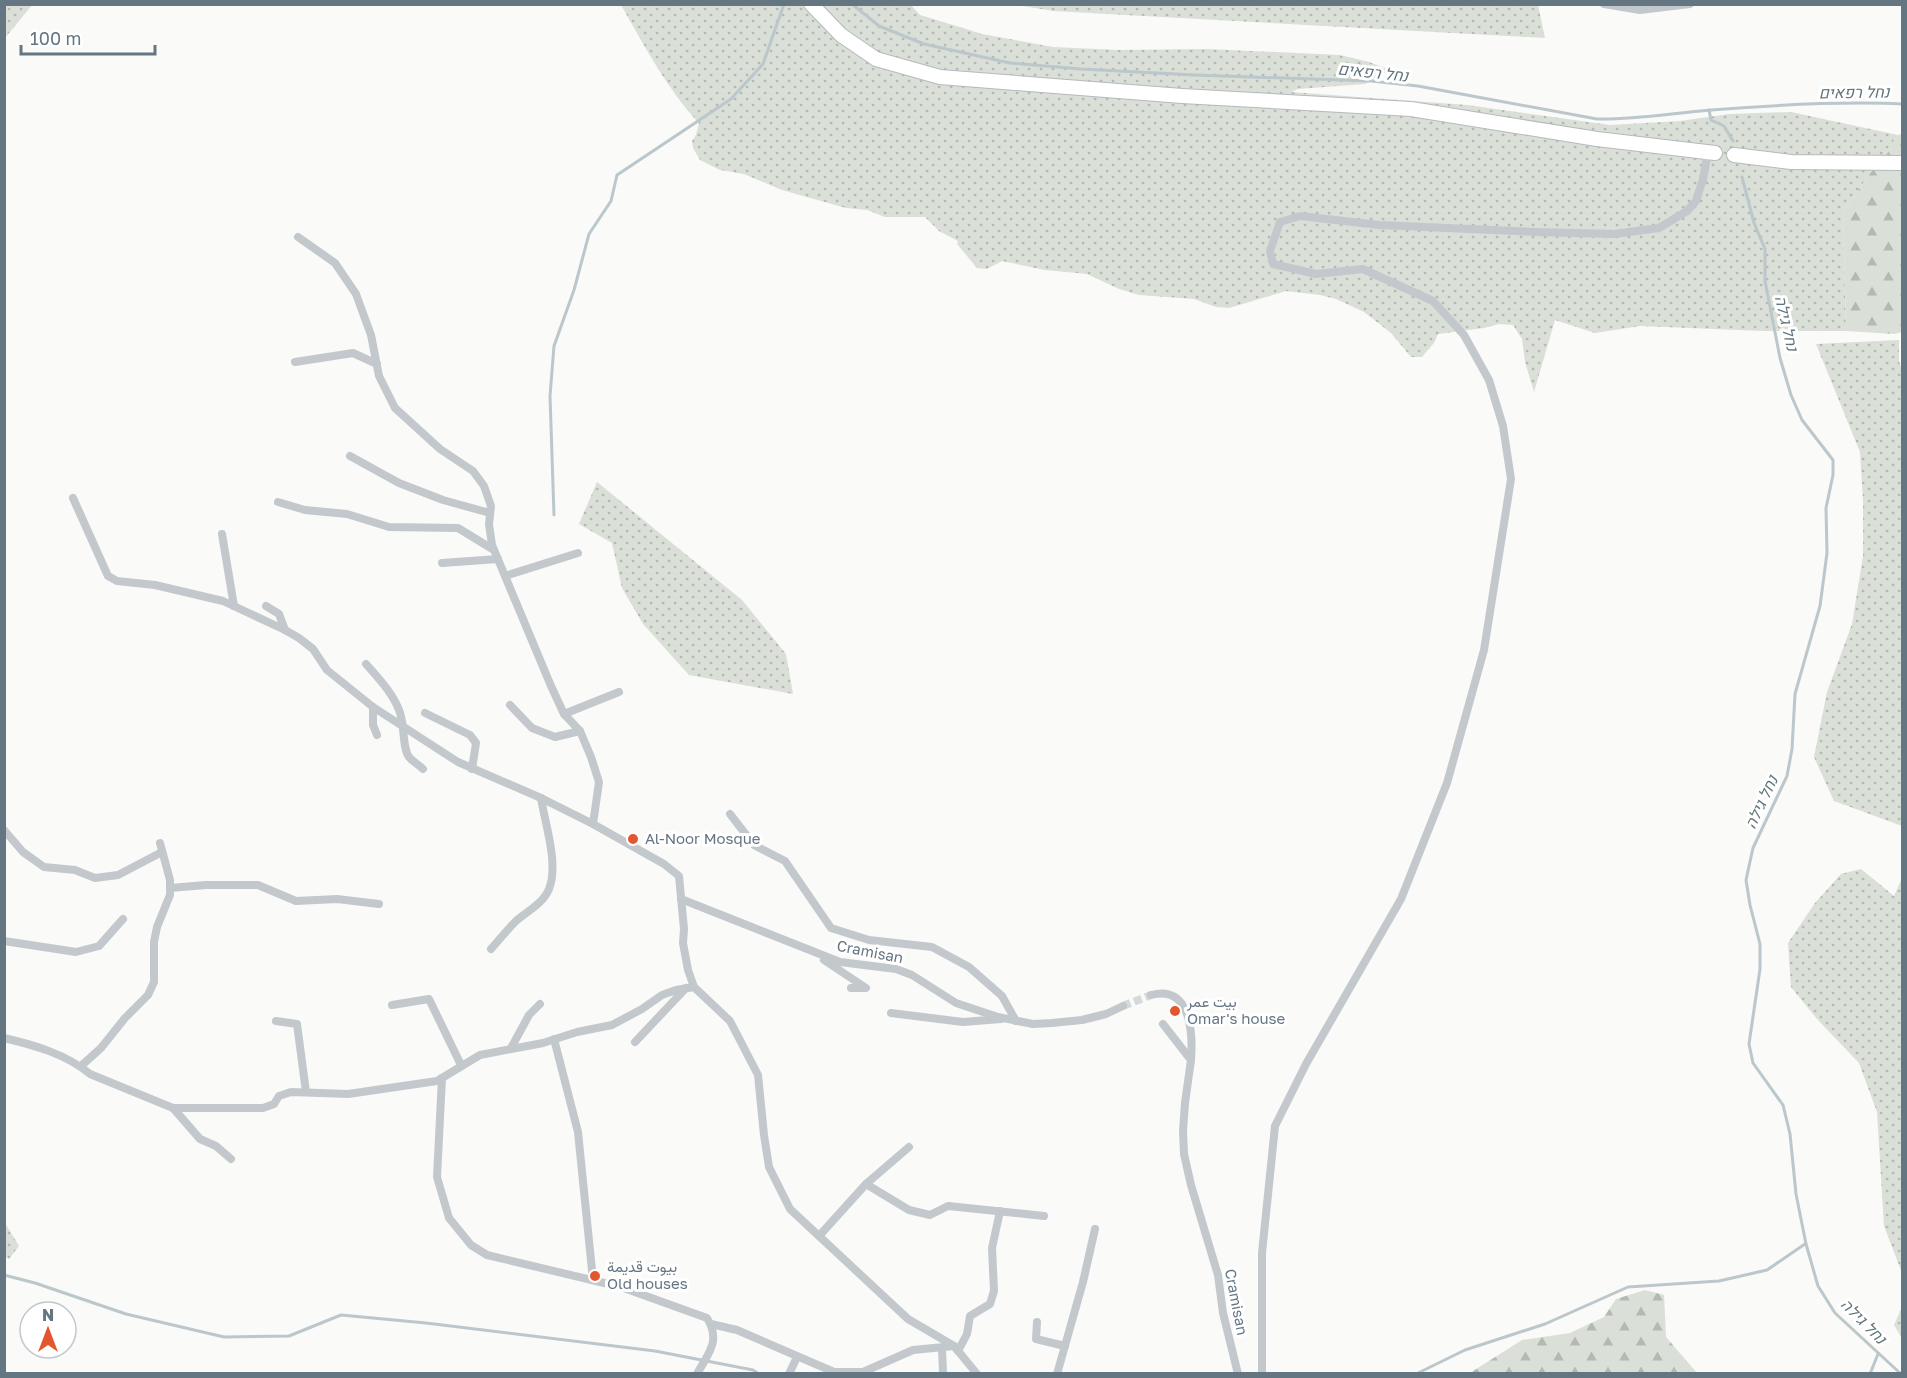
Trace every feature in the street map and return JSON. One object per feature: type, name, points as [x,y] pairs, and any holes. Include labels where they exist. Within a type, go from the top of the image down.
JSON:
[{"type":"main road","points":[[811,4],[841,35],[876,59],[940,77],[1182,96],[1411,110],[1597,139],[1711,152]]},
{"type":"main road","points":[[1734,155],[1791,162],[1902,163]]},
{"type":"street","points":[[1604,4],[1640,10],[1690,4]]},
{"type":"street","points":[[1262,1374],[1262,1253],[1275,1126],[1306,1064],[1401,899],[1447,783],[1484,650],[1511,479],[1503,426],[1489,380],[1464,335],[1433,301],[1363,269],[1316,274],[1273,264],[1270,251],[1280,222],[1300,216],[1379,225],[1614,234],[1659,228],[1687,211],[1695,201],[1711,152]]},
{"type":"street","points":[[298,237],[335,263],[356,294],[371,335],[379,376],[395,408],[440,449],[473,471],[484,486],[491,506],[489,524],[494,550],[564,714],[580,731],[591,757],[599,782],[594,824]]},
{"type":"street","points":[[295,362],[353,353],[377,364]]},
{"type":"street","points":[[350,456],[399,483],[443,501],[490,513]]},
{"type":"street","points":[[73,498],[108,576],[117,581],[155,585],[224,601],[285,630],[313,649],[327,670],[373,707],[458,762],[594,824],[664,864],[679,876],[684,929],[683,943],[690,987],[730,1021],[758,1075],[769,1167],[790,1209],[908,1319],[956,1348],[977,1374]]},
{"type":"street","points":[[278,502],[305,510],[347,514],[389,527],[458,528],[494,550]]},
{"type":"street","points":[[222,534],[234,606]]},
{"type":"street","points":[[505,576],[578,553]]},
{"type":"street","points":[[442,563],[498,559]]},
{"type":"street","points":[[266,606],[279,614],[285,630]]},
{"type":"street","points":[[366,664],[392,695],[404,727],[405,749],[408,756],[423,770]]},
{"type":"street","points":[[564,714],[619,692]]},
{"type":"street","points":[[510,705],[532,728],[555,737],[580,731]]},
{"type":"street","points":[[373,707],[372,725],[377,735]]},
{"type":"street","points":[[425,713],[470,735],[476,743],[472,769]]},
{"type":"street","points":[[491,949],[549,890],[551,860],[549,830],[541,798]]},
{"type":"street","points":[[730,814],[754,845],[785,861],[831,928],[869,940],[932,946],[969,967],[1002,996],[1012,1020],[963,1022],[891,1013]]},
{"type":"street","points":[[4,830],[23,852],[44,867],[75,870],[95,878],[118,875],[161,848],[170,880],[170,895],[157,927],[154,942],[154,981],[148,995],[125,1018],[101,1048],[81,1066]]},
{"type":"street","points":[[170,888],[258,885],[296,901],[337,899],[379,904]]},
{"type":"street","name":"Cramisan","points":[[681,899],[840,962],[896,969],[912,975],[956,1003],[1012,1020],[1033,1024],[1082,1020],[1106,1014],[1123,1006]]},
{"type":"street","points":[[4,942],[76,952],[99,946],[123,919]]},
{"type":"street","points":[[814,953],[866,988],[851,988]]},
{"type":"street","points":[[4,1038],[36,1045],[81,1066],[100,1078],[172,1108],[263,1108],[274,1104],[279,1096],[291,1092],[348,1094],[418,1084],[442,1078],[480,1054],[554,1040],[612,1025],[662,995],[690,987]]},
{"type":"street","points":[[635,1042],[690,987]]},
{"type":"street","name":"Cramisan","points":[[1151,994],[1167,993],[1176,997],[1189,1017],[1192,1032],[1191,1060],[1185,1103],[1184,1154],[1197,1207],[1218,1275],[1223,1313],[1238,1374]]},
{"type":"street","points":[[392,1005],[429,999],[461,1065]]},
{"type":"street","points":[[511,1048],[516,1035],[529,1015],[540,1004]]},
{"type":"street","points":[[276,1021],[297,1024],[306,1092]]},
{"type":"street","points":[[1163,1024],[1191,1060]]},
{"type":"street","points":[[554,1040],[578,1132],[593,1280]]},
{"type":"street","points":[[442,1078],[437,1177],[449,1218],[471,1245],[487,1255],[621,1287],[707,1318],[714,1330],[713,1347],[697,1374]]},
{"type":"street","points":[[172,1108],[200,1139],[216,1146],[231,1159]]},
{"type":"street","points":[[819,1236],[866,1184],[909,1147]]},
{"type":"street","points":[[866,1184],[909,1210],[930,1215],[948,1206],[1044,1216]]},
{"type":"street","points":[[956,1348],[967,1334],[970,1316],[990,1304],[994,1291],[992,1248],[1000,1211]]},
{"type":"street","points":[[1057,1374],[1083,1282],[1095,1228]]},
{"type":"street","points":[[1037,1322],[1036,1339],[1065,1347]]},
{"type":"street","points":[[711,1324],[737,1330],[834,1372],[863,1372],[913,1350],[956,1348]]},
{"type":"street","points":[[942,1348],[943,1374]]},
{"type":"street","points":[[789,1374],[797,1357]]},
{"type":"green space","points":[[4,5],[32,5],[5,38]]},
{"type":"green space","points":[[621,5],[911,5],[920,15],[982,34],[1053,47],[1119,50],[1207,49],[1340,55],[1390,70],[1365,84],[1298,89],[1291,92],[1467,105],[1610,125],[1680,121],[1729,114],[1791,112],[1898,135],[1843,211],[1846,331],[1763,331],[1640,326],[1595,333],[1555,320],[1534,392],[1525,362],[1522,339],[1513,325],[1499,324],[1438,334],[1434,343],[1422,357],[1411,357],[1391,333],[1364,312],[1336,299],[1286,291],[1229,308],[1216,307],[1194,299],[1139,295],[1119,289],[1087,274],[1045,270],[1002,261],[987,269],[977,268],[957,244],[958,241],[939,231],[925,217],[885,217],[867,210],[846,208],[782,190],[744,174],[720,170],[700,160],[692,141],[699,123],[666,81]]},
{"type":"green space","points":[[1017,5],[1538,5],[1545,38],[1053,11]]},
{"type":"green space","points":[[1902,134],[1902,332],[1894,334],[1846,331],[1843,211],[1898,135]]},
{"type":"green space","points":[[1899,340],[1899,361],[1902,370],[1902,826],[1834,801],[1814,757],[1827,692],[1852,624],[1863,556],[1860,452],[1816,344]]},
{"type":"green space","points":[[597,482],[742,600],[786,654],[793,694],[689,675],[643,624],[622,588],[612,543],[579,524]]},
{"type":"green space","points":[[1861,869],[1894,896],[1902,878],[1902,1273],[1884,1226],[1877,1112],[1859,1063],[1817,1019],[1791,987],[1788,943],[1815,903],[1841,874]]},
{"type":"green space","points":[[5,1223],[19,1246],[9,1259],[5,1257]]},
{"type":"green space","points":[[1645,1290],[1664,1295],[1666,1337],[1697,1373],[1470,1373],[1522,1340],[1570,1333],[1604,1317],[1616,1299]]},
{"type":"green space","points":[[1902,1307],[1902,1338],[1894,1325]]},
{"type":"waterway","points":[[554,515],[550,396],[554,346],[574,290],[589,234],[611,201],[617,175],[731,99],[763,64],[784,4]]},
{"type":"waterway","name":"נחל רפאים","points":[[852,4],[879,26],[924,44],[1010,63],[1194,75],[1371,81],[1418,86],[1597,119],[1783,105],[1902,104]]},
{"type":"waterway","name":"נחל גילה","points":[[1709,110],[1711,120],[1724,126],[1733,141]]},
{"type":"waterway","name":"נחל גילה","points":[[1742,177],[1754,223],[1765,249],[1765,281],[1780,358],[1791,395],[1802,420],[1833,460],[1833,475],[1826,508],[1827,553],[1820,606],[1795,694],[1792,749],[1787,776],[1753,848],[1746,880],[1760,944],[1760,969],[1749,1044],[1753,1063],[1783,1105],[1790,1134],[1796,1194],[1806,1244],[1818,1286],[1835,1313],[1901,1374]]},
{"type":"waterway","points":[[1416,1374],[1465,1350],[1545,1324],[1628,1287],[1719,1281],[1767,1270],[1805,1244]]},
{"type":"waterway","points":[[4,1275],[35,1283],[126,1314],[224,1337],[289,1336],[341,1315],[655,1351],[753,1370],[759,1374]]},
{"type":"waterway","points":[[1870,1374],[1878,1354]]},
{"type":"tunnel","points":[[1123,1006],[1151,995]]},
{"type":"place","name":"Al-Noor Mosque","points":[[633,839]]},
{"type":"place","name":"بيت عمر Omar's house","points":[[1175,1011]]},
{"type":"place","name":"بيوت قديمة Old houses","points":[[595,1276]]}]
